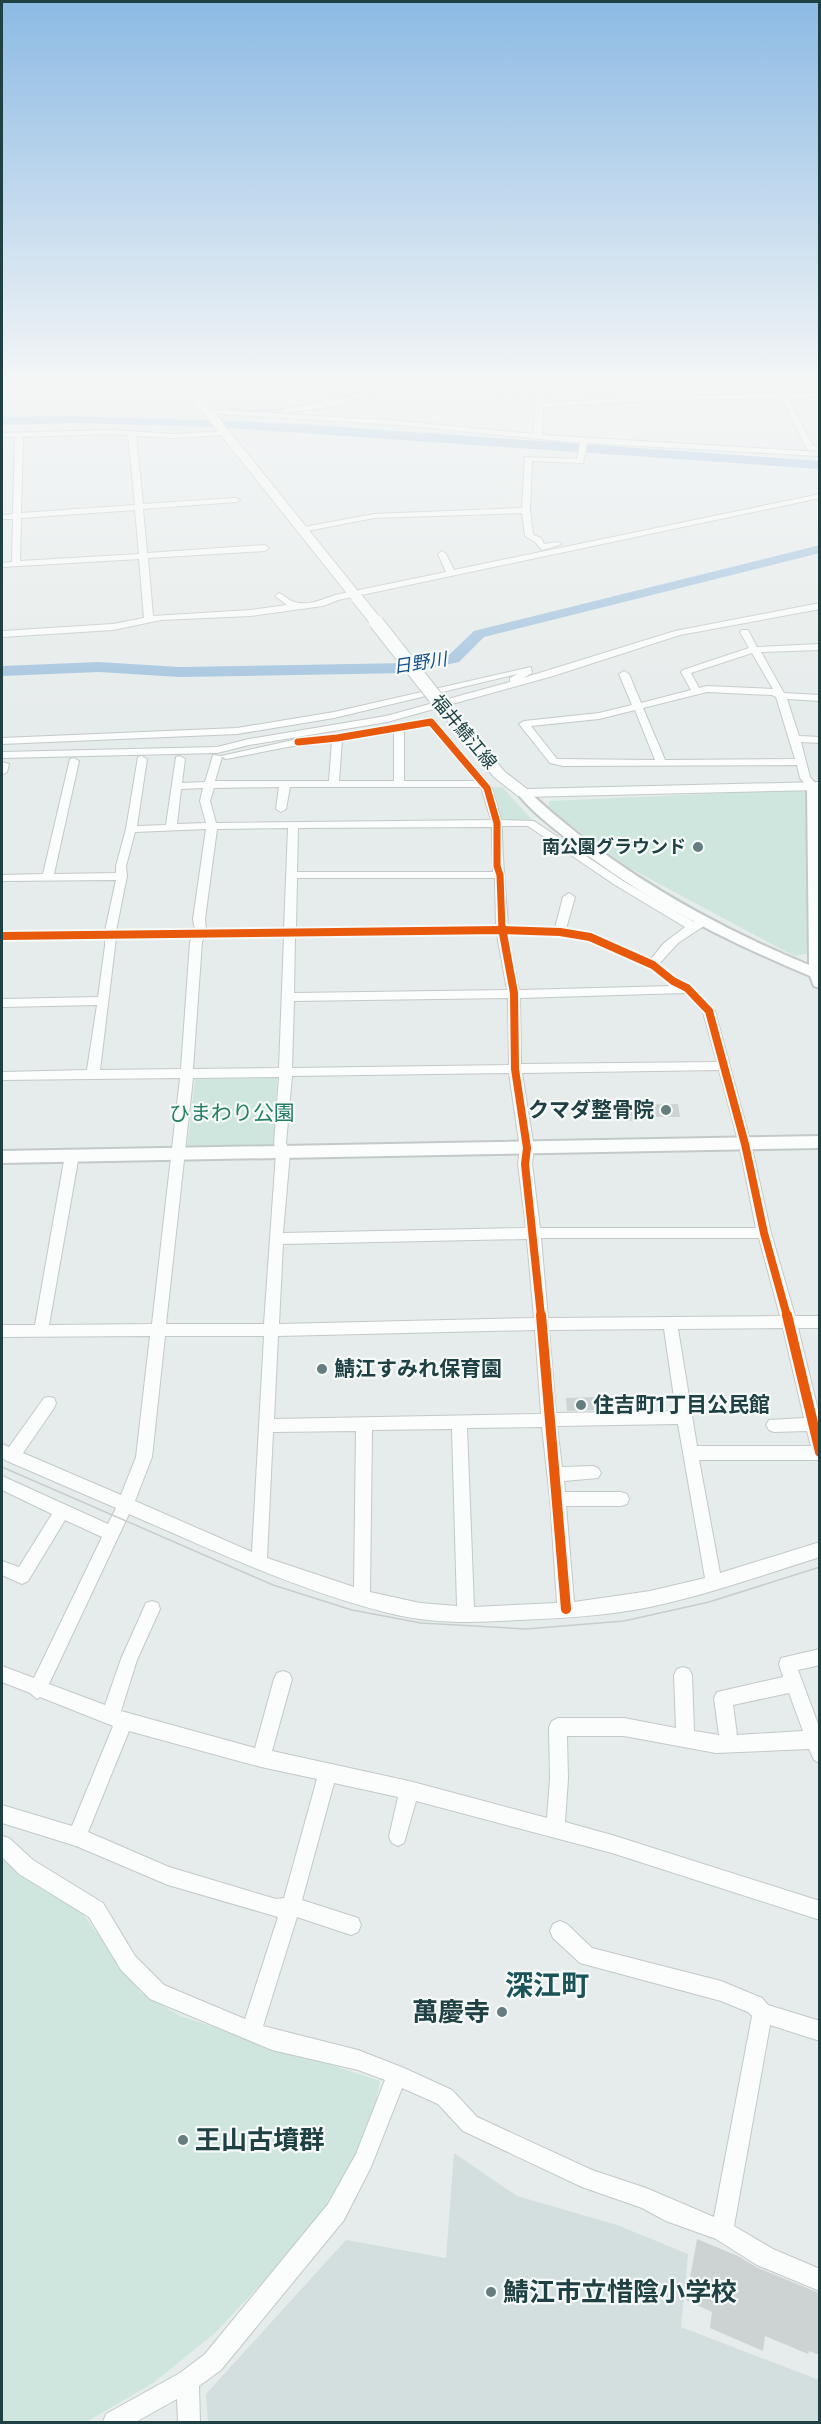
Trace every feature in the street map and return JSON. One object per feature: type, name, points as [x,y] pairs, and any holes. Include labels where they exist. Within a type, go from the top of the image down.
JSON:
[{"type":"main road","name":"福井鯖江線","points":[[273,494],[438,701],[499,774],[523,793]]},
{"type":"main road","points":[[523,793],[590,794],[816,786]]},
{"type":"street","points":[[16,565],[18,494]]},
{"type":"street","points":[[138,494],[149,619]]},
{"type":"street","points":[[527,494],[529,536],[538,540],[542,547],[755,504],[804,500]]},
{"type":"street","points":[[2,634],[113,627],[149,619],[250,613],[304,605],[819,496]]},
{"type":"street","points":[[2,517],[236,500]]},
{"type":"street","points":[[302,530],[374,516],[526,510]]},
{"type":"street","points":[[2,566],[265,548]]},
{"type":"street","points":[[442,554],[452,575]]},
{"type":"street","points":[[279,596],[288,603],[304,605]]},
{"type":"street","points":[[2,764],[217,750],[249,742],[387,719],[438,701],[495,690],[678,633],[819,606]]},
{"type":"street","points":[[523,793],[542,813],[598,857],[676,906],[818,978],[816,786],[805,778],[781,696],[772,678],[752,650],[745,632]]},
{"type":"street","points":[[696,691],[686,672],[752,650],[819,647]]},
{"type":"street","points":[[2,741],[237,730],[272,726],[334,715],[528,669],[527,673],[495,690]]},
{"type":"street","points":[[624,674],[661,761]]},
{"type":"street","points":[[800,762],[563,763],[554,760],[524,724],[582,719],[696,691],[727,689],[774,692],[781,696],[814,694]]},
{"type":"street","points":[[2,764],[218,758],[341,732],[368,724],[372,720]]},
{"type":"street","points":[[298,742],[337,738],[431,722],[487,788],[496,823],[502,930],[514,993],[515,1069],[527,1148],[525,1164],[542,1324],[566,1609]]},
{"type":"street","points":[[399,727],[399,784]]},
{"type":"street","points":[[334,785],[337,738]]},
{"type":"street","points":[[795,740],[819,740]]},
{"type":"street","points":[[37,1690],[125,1506],[144,1457],[156,1330],[187,1072],[196,942],[201,932],[199,919],[212,826],[205,801],[218,758]]},
{"type":"street","points":[[93,1074],[112,935],[110,928],[122,876],[121,866],[131,829],[142,759]]},
{"type":"street","points":[[171,828],[180,759]]},
{"type":"street","points":[[48,878],[74,761]]},
{"type":"street","points":[[281,809],[285,784]]},
{"type":"street","points":[[177,786],[483,784]]},
{"type":"street","points":[[131,829],[530,823],[619,883],[692,926]]},
{"type":"street","points":[[259,1563],[276,1239],[283,1153],[280,1143],[288,996],[288,933],[293,826]]},
{"type":"street","points":[[292,875],[500,875]]},
{"type":"street","points":[[2,878],[122,876]]},
{"type":"street","points":[[560,932],[569,897]]},
{"type":"street","points":[[653,964],[667,947],[692,926],[708,922]]},
{"type":"street","points":[[2,936],[201,932],[502,930],[560,932],[590,938],[653,964],[672,981],[687,988],[709,1011],[744,1144],[764,1233],[789,1322],[819,1453],[692,1453]]},
{"type":"street","points":[[288,996],[687,988]]},
{"type":"street","points":[[2,1003],[103,1001]]},
{"type":"street","points":[[2,1076],[724,1066]]},
{"type":"street","points":[[2,1157],[819,1142]]},
{"type":"street","points":[[41,1330],[72,1155]]},
{"type":"street","points":[[276,1239],[533,1234],[764,1233]]},
{"type":"street","points":[[2,1331],[272,1330],[542,1324],[819,1322]]},
{"type":"street","points":[[670,1324],[703,1530],[714,1583]]},
{"type":"street","points":[[49,1402],[7,1454],[259,1563],[305,1580],[399,1607],[466,1615],[588,1609],[650,1599],[714,1583],[819,1549]]},
{"type":"street","points":[[267,1426],[684,1417]]},
{"type":"street","points":[[459,1422],[466,1615]]},
{"type":"street","points":[[362,1596],[364,1424]]},
{"type":"street","points":[[774,1425],[813,1424]]},
{"type":"street","points":[[555,1474],[593,1473]]},
{"type":"street","points":[[2,1483],[112,1534]]},
{"type":"street","points":[[558,1499],[621,1499]]},
{"type":"street","points":[[2,1568],[22,1576],[62,1511]]},
{"type":"street","points":[[77,1837],[118,1718],[129,1659],[152,1609]]},
{"type":"street","points":[[555,1829],[559,1779],[558,1727],[624,1727],[716,1744],[818,1744],[787,1664],[819,1657]]},
{"type":"street","points":[[2,1674],[37,1690],[118,1718],[261,1758],[409,1790],[555,1829],[675,1864],[819,1911]]},
{"type":"street","points":[[683,1675],[685,1737]]},
{"type":"street","points":[[261,1758],[283,1679]]},
{"type":"street","points":[[729,1744],[723,1698],[794,1683]]},
{"type":"street","points":[[252,2031],[291,1906],[328,1772]]},
{"type":"street","points":[[398,1837],[409,1790]]},
{"type":"street","points":[[2,1814],[77,1837],[168,1876],[276,1908],[291,1906],[351,1925]]},
{"type":"street","points":[[2,1845],[26,1867],[96,1910],[128,1963],[157,1992],[272,2040],[358,2060],[397,2075],[445,2097],[470,2124],[589,2180],[646,2199],[674,2213],[722,2231],[765,2257],[819,2280]]},
{"type":"street","points":[[560,1931],[587,1956],[721,1991],[755,2005],[762,2013],[819,2031]]},
{"type":"street","points":[[722,2231],[762,2013]]},
{"type":"street","points":[[114,2422],[188,2381],[213,2362],[336,2212],[364,2160],[397,2075]]},
{"type":"street","points":[[188,2381],[189,2422]]},
{"type":"shaded area","name":"鯖江市立惜陰小学校","points":[[454,2153],[517,2196],[617,2225],[688,2254],[681,2327],[819,2380],[819,2422],[208,2422],[206,2394],[346,2240],[446,2258]]},
{"type":"green space","points":[[502,787],[534,822],[498,822],[489,788]]},
{"type":"green space","name":"南公園グラウンド","points":[[800,790],[812,797],[809,953],[794,956],[628,867],[549,809],[549,801]]},
{"type":"green space","name":"ひまわり公園","points":[[277,1078],[274,1146],[187,1148],[195,1079]]},
{"type":"green space","name":"王山古墳群","points":[[2,1858],[39,1888],[80,1910],[141,1993],[180,2016],[380,2081],[372,2123],[341,2187],[298,2245],[215,2333],[153,2383],[86,2422],[2,2422]]},
{"type":"building","points":[[678,1104],[680,1117],[649,1117],[650,1120],[623,1121],[621,1105]]},
{"type":"building","name":"住吉町1丁目公民館","points":[[595,1397],[597,1410],[567,1411],[566,1398]]},
{"type":"building","points":[[697,2239],[819,2293],[819,2355],[809,2351],[808,2354],[765,2336],[763,2351],[710,2328],[712,2312],[686,2300]]},
{"type":"waterway","name":"日野川","points":[[2,671],[99,667],[179,672],[408,668],[454,659],[479,634],[820,549]]},
{"type":"tram line","points":[[2,1467],[273,1585],[352,1610],[421,1623],[526,1629],[624,1621],[709,1602],[820,1567]]},
{"type":"cycle path","points":[[298,742],[337,738],[431,722],[487,788],[497,823],[497,866],[500,875],[502,930],[514,993],[515,1069],[527,1148],[525,1164],[538,1271],[547,1404],[558,1499],[566,1609]]},
{"type":"cycle path","points":[[2,936],[502,930],[560,932],[590,937],[653,965],[673,981],[687,988],[709,1011],[745,1144],[764,1233],[789,1322],[820,1452]]},
{"type":"place","name":"南公園グラウンド","points":[[698,847]]},
{"type":"place","name":"クマダ整骨院","points":[[666,1110]]},
{"type":"place","name":"鯖江すみれ保育園","points":[[322,1369]]},
{"type":"place","name":"住吉町1丁目公民館","points":[[581,1405]]},
{"type":"place","name":"萬慶寺","points":[[502,2012]]},
{"type":"place","name":"王山古墳群","points":[[183,2140]]},
{"type":"place","name":"鯖江市立惜陰小学校","points":[[491,2292]]},
{"type":"district","name":"深江町","points":[[547,1985]]}]
